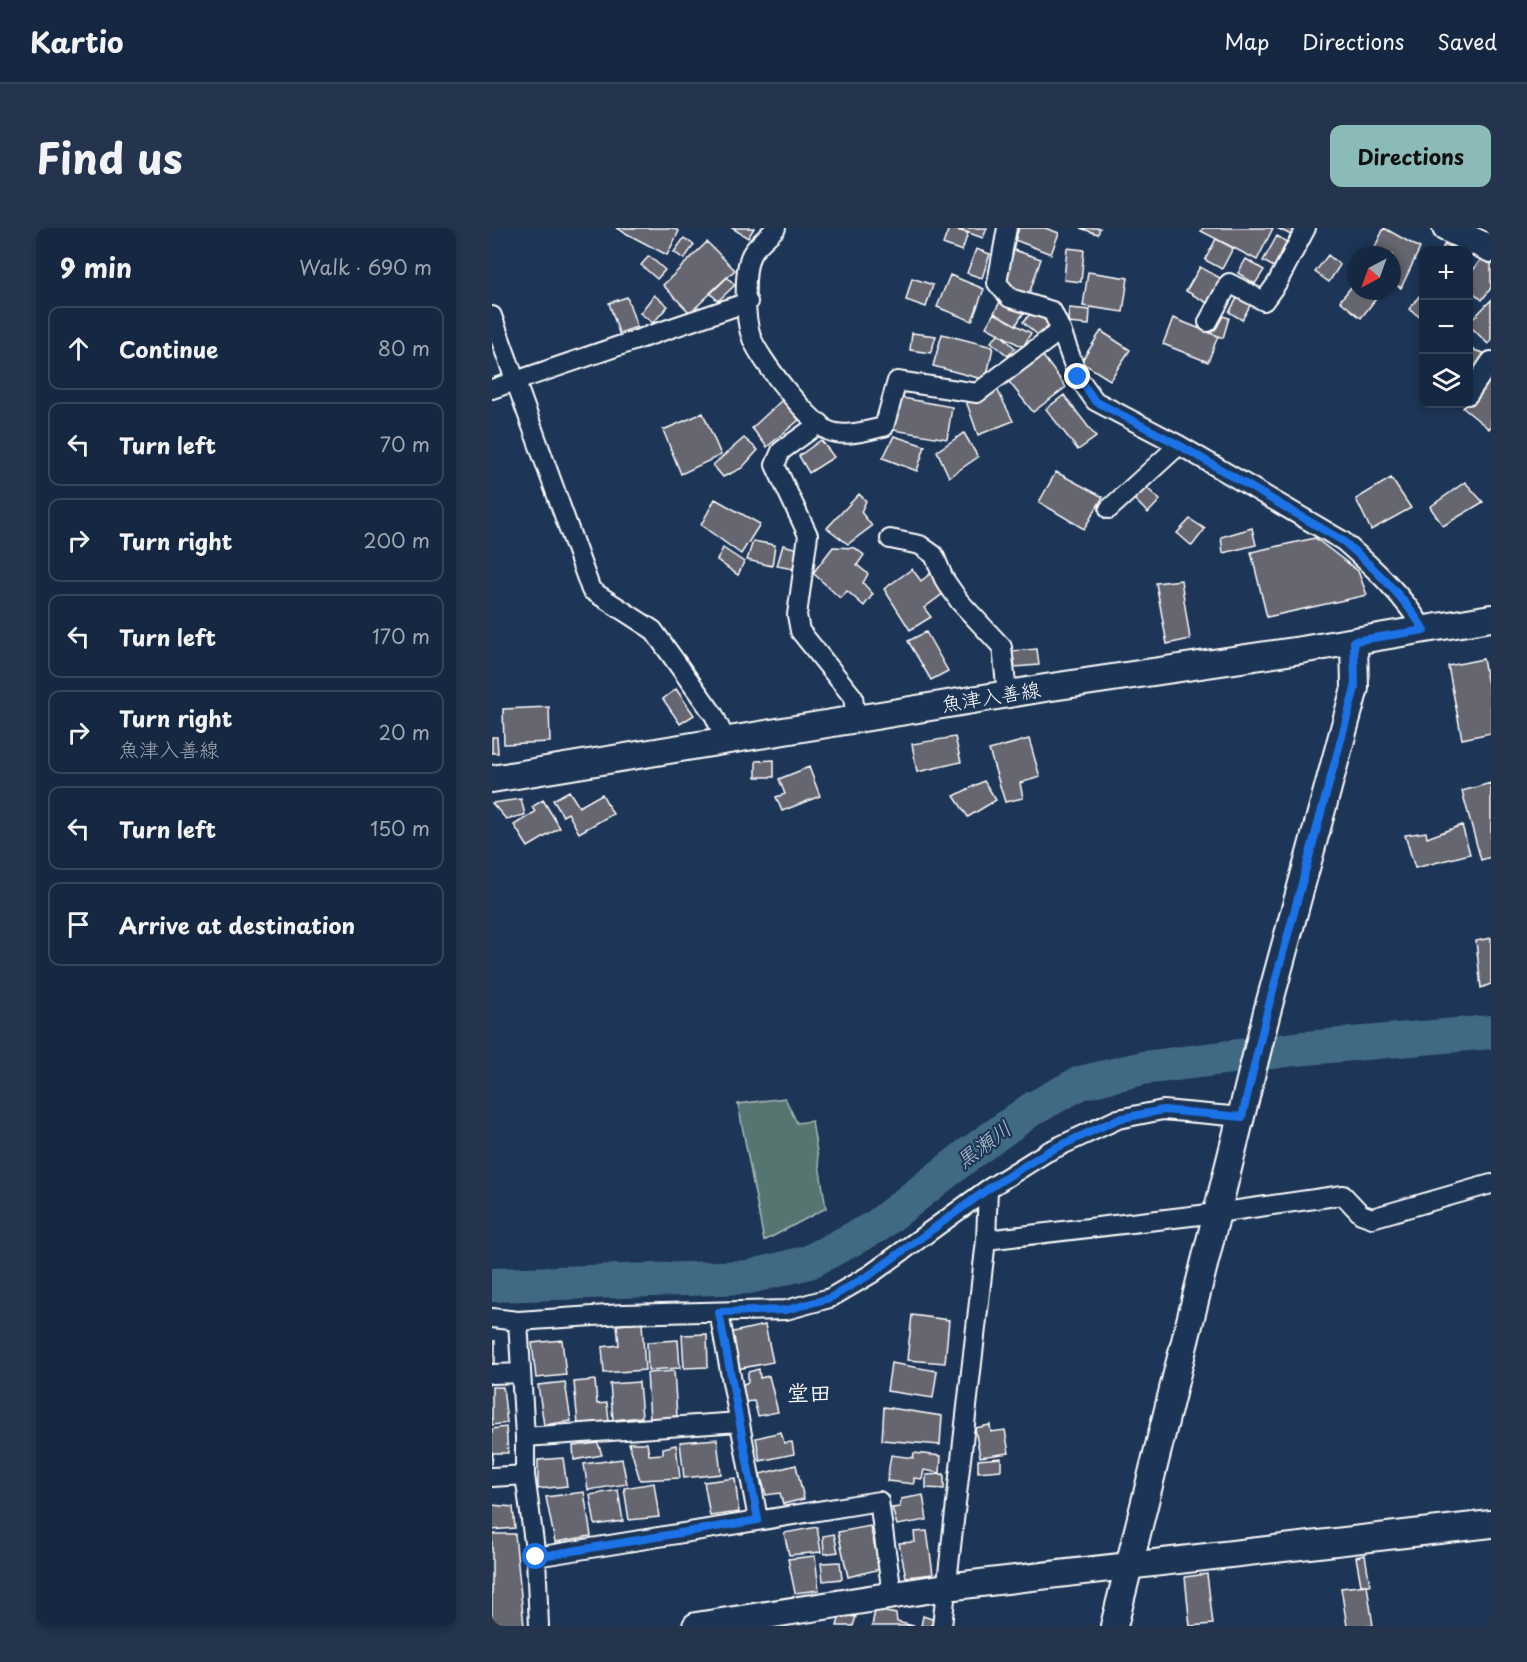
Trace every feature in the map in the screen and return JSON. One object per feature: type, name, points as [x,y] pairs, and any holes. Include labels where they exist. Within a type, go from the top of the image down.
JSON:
[{"type":"street","points":[[776,228],[752,254],[747,270],[752,338],[764,361],[799,405],[830,431],[849,434],[884,427],[897,381],[977,393],[1062,330]]},
{"type":"street","points":[[1007,228],[998,283],[1011,298],[1052,311],[1062,330],[1078,377],[1095,401],[1179,445],[1343,541],[1366,560],[1411,609],[1424,630]]},
{"type":"street","points":[[1208,322],[1228,283],[1263,301],[1277,283],[1306,228]]},
{"type":"street","points":[[1451,229],[1491,249]]},
{"type":"street","points":[[492,389],[748,302]]},
{"type":"street","points":[[492,316],[578,560],[591,590],[653,630],[714,715],[726,741]]},
{"type":"street","points":[[1473,388],[1491,361]]},
{"type":"street","points":[[820,423],[781,451],[775,465],[808,535],[797,615],[800,631],[853,697],[856,719]]},
{"type":"street","points":[[1109,509],[1179,445]]},
{"type":"street","points":[[890,539],[920,545],[934,555],[944,579],[960,602],[1002,647],[1007,694]]},
{"type":"street","name":"魚津入善線","points":[[492,779],[1007,694],[1491,618]]},
{"type":"street","points":[[1114,1626],[1267,1012],[1355,688],[1354,641]]},
{"type":"street","points":[[492,1318],[518,1321],[623,1314],[786,1310],[830,1298],[871,1274],[988,1189],[1047,1152],[1118,1119],[1163,1110],[1245,1105]]},
{"type":"street","points":[[986,1240],[1216,1213],[1343,1195],[1361,1214],[1372,1218],[1491,1184]]},
{"type":"street","points":[[942,1626],[986,1240],[988,1189]]},
{"type":"street","points":[[719,1312],[758,1520]]},
{"type":"street","points":[[518,1321],[525,1475],[536,1557],[539,1626]]},
{"type":"street","points":[[492,1374],[521,1373]]},
{"type":"street","points":[[525,1437],[739,1422]]},
{"type":"street","points":[[492,1477],[525,1475]]},
{"type":"street","points":[[536,1557],[879,1501],[892,1594]]},
{"type":"street","points":[[696,1626],[803,1618],[892,1594],[946,1587],[1130,1568],[1491,1524]]},
{"type":"green space","points":[[785,1098],[797,1123],[812,1121],[826,1208],[764,1241],[738,1104]]},
{"type":"building","points":[[616,228],[673,228],[679,231],[667,255]]},
{"type":"building","points":[[732,228],[754,228],[748,238]]},
{"type":"building","points":[[949,228],[968,233],[962,251],[943,244]]},
{"type":"building","points":[[955,228],[987,228],[983,238]]},
{"type":"building","points":[[1019,228],[1045,228],[1059,233],[1051,254],[1015,240]]},
{"type":"building","points":[[1080,228],[1100,228],[1098,234]]},
{"type":"building","points":[[1203,228],[1273,228],[1257,260],[1201,231]]},
{"type":"building","points":[[1277,228],[1294,228],[1291,235]]},
{"type":"building","points":[[1384,228],[1419,247],[1401,288],[1401,246],[1375,246]]},
{"type":"building","points":[[1277,236],[1287,242],[1274,267],[1263,261]]},
{"type":"building","points":[[684,238],[694,245],[684,259],[674,252]]},
{"type":"building","points":[[1216,239],[1233,248],[1222,269],[1205,260]]},
{"type":"building","points":[[707,242],[735,270],[690,313],[663,285]]},
{"type":"building","points":[[1067,248],[1084,250],[1081,282],[1064,280]]},
{"type":"building","points":[[976,249],[990,254],[982,278],[967,273]]},
{"type":"building","points":[[1014,250],[1041,259],[1029,294],[1002,285]]},
{"type":"building","points":[[1328,255],[1340,265],[1329,282],[1315,272]]},
{"type":"building","points":[[649,256],[665,270],[657,279],[641,265]]},
{"type":"building","points":[[1246,259],[1264,270],[1255,284],[1238,273]]},
{"type":"building","points":[[1481,259],[1491,264],[1491,288],[1482,300],[1473,292],[1473,270]]},
{"type":"building","points":[[1200,267],[1222,279],[1209,304],[1186,291]]},
{"type":"building","points":[[1088,272],[1128,278],[1123,312],[1083,306]]},
{"type":"building","points":[[950,275],[984,289],[972,321],[937,307]]},
{"type":"building","points":[[727,277],[735,285],[718,301],[710,293]]},
{"type":"building","points":[[912,278],[933,285],[926,307],[906,300]]},
{"type":"building","points":[[1347,292],[1347,300],[1375,300],[1361,318],[1340,301]]},
{"type":"building","points":[[654,295],[668,306],[653,323],[640,313]]},
{"type":"building","points":[[1239,295],[1252,302],[1242,320],[1229,312]]},
{"type":"building","points":[[1419,296],[1419,316],[1409,309]]},
{"type":"building","points":[[627,297],[637,327],[619,333],[609,303]]},
{"type":"building","points":[[1001,300],[1024,312],[1016,325],[994,313]]},
{"type":"building","points":[[1491,300],[1491,341],[1488,344],[1473,329],[1473,319]]},
{"type":"building","points":[[1069,308],[1090,310],[1089,325],[1068,323]]},
{"type":"building","points":[[1034,310],[1050,325],[1039,336],[1023,322]]},
{"type":"building","points":[[994,313],[1031,333],[1023,347],[986,327]]},
{"type":"building","points":[[1217,314],[1229,318],[1223,338],[1210,333]]},
{"type":"building","points":[[1173,318],[1218,336],[1208,362],[1163,344]]},
{"type":"building","points":[[1101,331],[1130,350],[1110,380],[1081,362]]},
{"type":"building","points":[[912,333],[936,336],[931,353],[910,350]]},
{"type":"building","points":[[999,333],[1015,348],[1008,356],[991,342]]},
{"type":"building","points":[[942,334],[993,347],[986,380],[933,366]]},
{"type":"building","points":[[1473,350],[1486,354],[1478,373],[1473,372]]},
{"type":"building","points":[[1040,352],[1066,387],[1033,412],[1006,378]]},
{"type":"building","points":[[1491,375],[1491,426],[1489,429],[1463,408],[1473,408],[1473,396]]},
{"type":"building","points":[[997,389],[1013,421],[978,435],[966,401]]},
{"type":"building","points":[[1064,395],[1096,437],[1078,450],[1046,409]]},
{"type":"building","points":[[897,397],[952,407],[947,439],[893,430]]},
{"type":"building","points":[[783,399],[799,420],[767,447],[752,428]]},
{"type":"building","points":[[703,413],[721,455],[681,474],[663,430]]},
{"type":"building","points":[[964,433],[978,457],[949,477],[937,451]]},
{"type":"building","points":[[894,436],[925,446],[917,471],[883,458]]},
{"type":"building","points":[[744,438],[758,450],[742,468],[723,477],[713,465]]},
{"type":"building","points":[[821,440],[834,457],[809,473],[799,456]]},
{"type":"building","points":[[1056,472],[1103,497],[1084,529],[1039,502]]},
{"type":"building","points":[[1391,478],[1411,508],[1371,530],[1356,499]]},
{"type":"building","points":[[1465,482],[1483,502],[1443,526],[1430,507]]},
{"type":"building","points":[[1146,487],[1160,500],[1148,513],[1134,499]]},
{"type":"building","points":[[859,494],[866,501],[861,512],[872,526],[848,544],[827,528]]},
{"type":"building","points":[[715,499],[760,524],[741,554],[701,525]]},
{"type":"building","points":[[1190,519],[1205,529],[1192,546],[1177,533]]},
{"type":"building","points":[[1252,528],[1256,545],[1223,553],[1221,537]]},
{"type":"building","points":[[1315,538],[1358,571],[1367,595],[1267,617],[1251,552]]},
{"type":"building","points":[[753,541],[775,545],[772,566],[747,560]]},
{"type":"building","points":[[783,545],[798,549],[793,569],[777,566]]},
{"type":"building","points":[[833,547],[855,548],[864,555],[857,565],[868,574],[863,583],[873,594],[864,606],[847,591],[840,598],[813,573]]},
{"type":"building","points":[[723,548],[744,562],[738,575],[717,560]]},
{"type":"building","points":[[912,569],[921,581],[931,573],[944,593],[924,608],[931,617],[910,630],[884,589]]},
{"type":"building","points":[[1181,580],[1190,639],[1167,644],[1156,583]]},
{"type":"building","points":[[926,632],[948,671],[931,680],[908,641]]},
{"type":"building","points":[[1037,649],[1039,665],[1015,667],[1012,651]]},
{"type":"building","points":[[1483,659],[1491,700],[1491,733],[1462,739],[1448,666]]},
{"type":"building","points":[[676,689],[694,715],[680,724],[663,699]]},
{"type":"building","points":[[549,707],[550,742],[504,744],[503,709]]},
{"type":"building","points":[[492,737],[497,737],[498,753],[492,753]]},
{"type":"building","points":[[955,737],[961,762],[917,772],[912,744]]},
{"type":"building","points":[[1029,739],[1040,777],[1020,783],[1023,798],[1005,802],[989,750]]},
{"type":"building","points":[[774,760],[774,777],[756,777],[756,761]]},
{"type":"building","points":[[809,767],[820,796],[782,811],[776,797],[785,794],[779,779]]},
{"type":"building","points":[[984,781],[996,800],[968,817],[954,796]]},
{"type":"building","points":[[1491,783],[1491,857],[1481,860],[1462,791]]},
{"type":"building","points":[[569,791],[579,807],[602,794],[613,814],[579,833],[568,813],[563,816],[553,800]]},
{"type":"building","points":[[521,799],[525,815],[506,819],[492,803]]},
{"type":"building","points":[[543,800],[560,828],[528,847],[514,825],[535,812],[532,807]]},
{"type":"building","points":[[1462,825],[1470,854],[1415,868],[1405,835],[1426,832],[1427,838]]},
{"type":"building","points":[[1491,938],[1491,984],[1481,988],[1476,941]]},
{"type":"building","points":[[912,1315],[949,1320],[945,1363],[907,1360]]},
{"type":"building","points":[[642,1323],[645,1370],[604,1373],[602,1347],[619,1345],[617,1325]]},
{"type":"building","points":[[765,1325],[773,1362],[737,1369],[729,1333]]},
{"type":"building","points":[[707,1334],[708,1367],[684,1368],[682,1335]]},
{"type":"building","points":[[562,1340],[566,1375],[536,1378],[532,1343]]},
{"type":"building","points":[[678,1340],[680,1368],[648,1370],[647,1342]]},
{"type":"building","points":[[492,1341],[495,1341],[495,1363],[492,1364]]},
{"type":"building","points":[[891,1363],[937,1371],[933,1398],[887,1391]]},
{"type":"building","points":[[759,1369],[760,1378],[769,1376],[778,1412],[758,1416],[754,1401],[744,1402],[740,1386],[748,1382],[748,1372]]},
{"type":"building","points":[[674,1371],[677,1416],[650,1419],[647,1373]]},
{"type":"building","points":[[595,1380],[597,1404],[607,1403],[609,1421],[578,1424],[574,1382]]},
{"type":"building","points":[[565,1382],[571,1421],[544,1425],[538,1385]]},
{"type":"building","points":[[639,1382],[642,1417],[613,1420],[610,1384]]},
{"type":"building","points":[[492,1387],[503,1387],[507,1423],[492,1425]]},
{"type":"building","points":[[884,1407],[942,1416],[940,1445],[882,1440]]},
{"type":"building","points":[[990,1425],[991,1432],[1005,1430],[1009,1453],[980,1457],[975,1428]]},
{"type":"building","points":[[506,1427],[508,1453],[493,1453],[492,1465],[492,1429]]},
{"type":"building","points":[[781,1432],[784,1443],[792,1442],[794,1454],[760,1461],[756,1438]]},
{"type":"building","points":[[717,1439],[721,1474],[684,1478],[680,1442]]},
{"type":"building","points":[[598,1443],[602,1455],[574,1460],[573,1446]]},
{"type":"building","points":[[629,1443],[647,1443],[649,1455],[663,1454],[663,1448],[676,1445],[680,1478],[640,1480]]},
{"type":"building","points":[[914,1453],[941,1456],[940,1473],[924,1470],[922,1479],[914,1478],[914,1484],[887,1481],[891,1455],[913,1458]]},
{"type":"building","points":[[563,1458],[567,1486],[538,1489],[538,1460]]},
{"type":"building","points":[[1001,1458],[1001,1470],[978,1472],[978,1460]]},
{"type":"building","points":[[622,1459],[627,1484],[588,1490],[584,1464]]},
{"type":"building","points":[[796,1465],[804,1499],[783,1504],[780,1493],[766,1495],[760,1474]]},
{"type":"building","points":[[944,1474],[944,1489],[926,1488],[926,1475]]},
{"type":"building","points":[[735,1478],[739,1512],[710,1516],[704,1482]]},
{"type":"building","points":[[654,1483],[659,1517],[629,1520],[624,1488]]},
{"type":"building","points":[[618,1490],[623,1521],[595,1525],[590,1495]]},
{"type":"building","points":[[584,1492],[591,1536],[555,1542],[546,1497]]},
{"type":"building","points":[[923,1495],[927,1520],[897,1525],[892,1508],[900,1507],[901,1499]]},
{"type":"building","points":[[492,1505],[513,1507],[515,1528],[492,1530]]},
{"type":"building","points":[[870,1526],[880,1569],[848,1577],[838,1532]]},
{"type":"building","points":[[817,1527],[821,1552],[789,1555],[784,1533]]},
{"type":"building","points":[[927,1531],[933,1574],[906,1577],[899,1543],[915,1542],[914,1532]]},
{"type":"building","points":[[492,1534],[515,1534],[524,1626],[492,1626]]},
{"type":"building","points":[[834,1534],[838,1552],[824,1554],[823,1536]]},
{"type":"building","points":[[1365,1555],[1370,1585],[1361,1585],[1356,1557]]},
{"type":"building","points":[[815,1556],[819,1590],[795,1593],[788,1559]]},
{"type":"building","points":[[840,1562],[842,1579],[823,1581],[821,1563]]},
{"type":"building","points":[[1207,1574],[1213,1624],[1190,1626],[1185,1577]]},
{"type":"building","points":[[1367,1585],[1373,1626],[1347,1626],[1341,1588]]},
{"type":"building","points":[[875,1610],[896,1614],[897,1622],[914,1626],[872,1626]]},
{"type":"building","points":[[840,1615],[856,1617],[853,1626],[837,1626]]},
{"type":"building","points":[[923,1616],[935,1620],[934,1626],[921,1626]]},
{"type":"waterway","name":"黒瀬川","points":[[492,1285],[749,1277],[809,1262],[877,1226],[969,1154],[1032,1109],[1080,1083],[1143,1068],[1295,1049],[1491,1032]]},
{"type":"district","name":"堂田","points":[[809,1393]]},
{"type":"route","points":[[536,1557],[758,1520],[719,1312],[786,1310],[830,1298],[871,1274],[988,1189],[1047,1152],[1118,1119],[1163,1110],[1242,1117],[1267,1012],[1355,688],[1354,641],[1424,630],[1411,609],[1366,560],[1343,541],[1179,445],[1095,401],[1078,377]]}]
